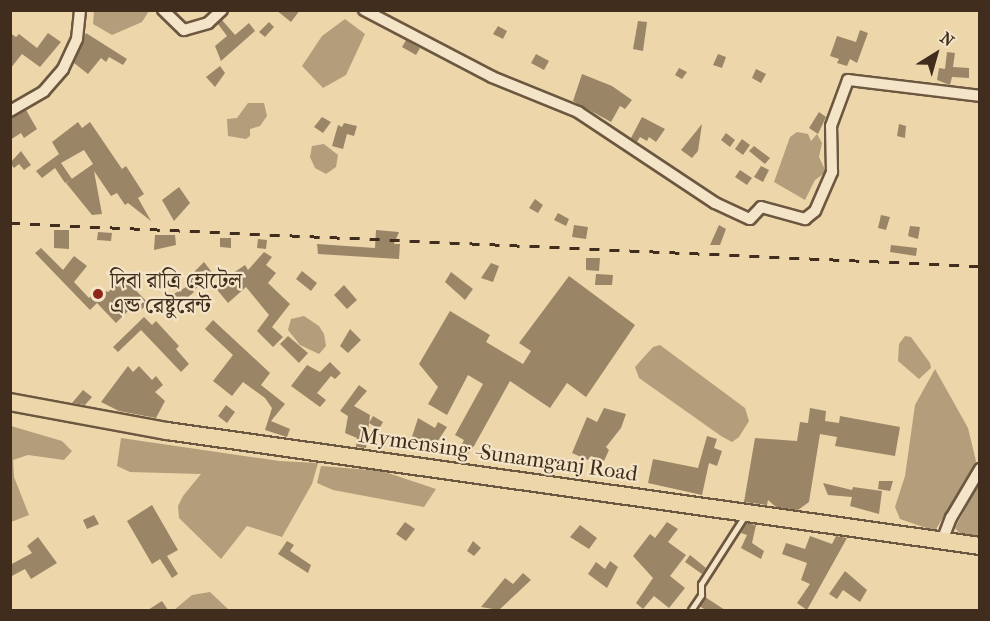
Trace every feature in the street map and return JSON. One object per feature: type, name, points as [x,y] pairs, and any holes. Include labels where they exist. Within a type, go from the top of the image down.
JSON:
[{"type":"main road","name":"Mymensing -Sunamganj Road","points":[[10,402],[167,431],[980,546]]},
{"type":"street","points":[[10,111],[44,91],[63,69],[77,39],[80,10]]},
{"type":"street","points":[[163,10],[184,30],[208,23],[222,10]]},
{"type":"street","points":[[364,10],[492,77],[578,112],[715,203],[750,219],[761,207],[805,219],[815,211],[832,172],[831,126],[848,80],[980,96]]},
{"type":"street","points":[[942,541],[951,518],[980,469]]},
{"type":"lane","points":[[691,610],[701,595],[701,584],[746,513]]},
{"type":"shaded area","points":[[94,10],[149,11],[142,22],[112,35],[93,24]]},
{"type":"shaded area","points":[[345,19],[365,34],[346,75],[323,88],[302,66],[322,36]]},
{"type":"shaded area","points":[[248,103],[264,103],[267,116],[260,126],[250,129],[250,136],[246,139],[228,136],[227,119],[237,118]]},
{"type":"shaded area","points":[[797,132],[808,134],[811,141],[817,134],[822,143],[819,157],[826,172],[815,180],[805,200],[774,182],[790,137]]},
{"type":"shaded area","points":[[324,144],[338,155],[336,167],[326,174],[315,168],[310,157],[312,146]]},
{"type":"shaded area","points":[[304,316],[319,326],[324,334],[326,346],[319,354],[300,345],[288,330],[291,319]]},
{"type":"shaded area","points":[[905,336],[911,337],[930,363],[931,368],[919,379],[898,361],[899,344]]},
{"type":"shaded area","points":[[660,345],[745,408],[749,421],[739,437],[732,442],[721,436],[639,378],[635,367],[653,347]]},
{"type":"shaded area","points":[[935,369],[968,428],[976,461],[935,531],[900,519],[895,507],[905,476],[915,405]]},
{"type":"shaded area","points":[[11,426],[62,441],[72,451],[64,460],[28,455],[13,460],[14,477],[29,515],[11,522]]},
{"type":"shaded area","points":[[121,438],[279,461],[318,463],[312,484],[282,537],[247,526],[221,559],[179,518],[178,506],[183,496],[201,474],[130,472],[117,466]]},
{"type":"shaded area","points":[[321,466],[382,471],[436,489],[424,507],[333,490],[317,483]]},
{"type":"shaded area","points":[[979,484],[979,541],[961,535],[955,528]]},
{"type":"shaded area","points":[[210,592],[229,610],[174,610],[192,595]]},
{"type":"building","points":[[276,10],[300,10],[291,22]]},
{"type":"building","points":[[222,20],[235,35],[249,23],[255,31],[221,61],[215,46],[227,36],[218,24]]},
{"type":"building","points":[[638,21],[647,22],[643,51],[633,49]]},
{"type":"building","points":[[269,22],[274,27],[265,37],[259,32]]},
{"type":"building","points":[[498,26],[507,31],[503,39],[493,34]]},
{"type":"building","points":[[860,30],[868,33],[857,63],[850,59],[847,66],[837,63],[839,59],[830,56],[837,36],[856,42]]},
{"type":"building","points":[[10,33],[16,37],[19,34],[37,48],[48,33],[61,42],[40,67],[22,54],[10,69]]},
{"type":"building","points":[[86,33],[127,59],[123,65],[109,57],[106,62],[101,58],[88,74],[74,63]]},
{"type":"building","points":[[406,40],[420,48],[416,55],[402,47]]},
{"type":"building","points":[[947,52],[955,53],[953,67],[969,68],[969,78],[952,77],[950,85],[937,80],[939,68],[945,69]]},
{"type":"building","points":[[536,54],[549,61],[544,70],[531,63]]},
{"type":"building","points":[[718,54],[726,57],[722,68],[713,65]]},
{"type":"building","points":[[220,66],[225,73],[215,87],[206,77]]},
{"type":"building","points":[[679,68],[687,72],[682,79],[675,75]]},
{"type":"building","points":[[756,69],[766,74],[761,83],[752,78]]},
{"type":"building","points":[[582,74],[612,86],[632,100],[625,109],[620,106],[611,122],[573,101]]},
{"type":"building","points":[[26,110],[37,129],[24,138],[21,133],[10,140],[10,118]]},
{"type":"building","points":[[819,112],[826,117],[818,134],[809,128]]},
{"type":"building","points":[[322,117],[331,122],[323,133],[314,127]]},
{"type":"building","points":[[642,117],[665,129],[656,142],[649,137],[647,141],[640,137],[637,142],[631,138]]},
{"type":"building","points":[[78,122],[82,128],[90,122],[122,169],[126,166],[144,194],[138,198],[151,221],[128,203],[125,205],[117,193],[111,196],[94,171],[102,214],[92,215],[66,183],[70,180],[65,183],[55,168],[42,178],[36,171],[59,154],[52,142]],"holes":[[[84,150],[93,164],[72,179],[61,163]]]},
{"type":"building","points":[[344,123],[357,126],[354,136],[347,134],[343,149],[332,146],[338,125],[342,127]]},
{"type":"building","points":[[702,124],[698,151],[692,158],[681,150]]},
{"type":"building","points":[[899,124],[906,126],[905,138],[897,136]]},
{"type":"building","points":[[726,133],[735,140],[730,147],[721,140]]},
{"type":"building","points":[[742,139],[750,145],[743,155],[735,149]]},
{"type":"building","points":[[754,146],[770,158],[765,164],[749,151]]},
{"type":"building","points":[[21,151],[31,165],[24,170],[19,164],[14,168],[10,163]]},
{"type":"building","points":[[761,166],[769,170],[763,182],[754,177]]},
{"type":"building","points":[[740,170],[752,178],[747,185],[735,177]]},
{"type":"building","points":[[179,187],[190,203],[174,221],[162,200]]},
{"type":"building","points":[[535,199],[543,205],[538,213],[529,208]]},
{"type":"building","points":[[558,213],[569,219],[566,226],[554,220]]},
{"type":"building","points":[[881,215],[890,217],[886,230],[878,228]]},
{"type":"building","points":[[574,225],[588,227],[586,239],[572,237]]},
{"type":"building","points":[[719,225],[726,229],[720,245],[710,245]]},
{"type":"building","points":[[910,226],[920,227],[918,239],[908,236]]},
{"type":"building","points":[[54,230],[69,230],[69,249],[54,248]]},
{"type":"building","points":[[376,230],[399,232],[394,244],[400,244],[399,259],[318,254],[317,244],[375,248]]},
{"type":"building","points":[[98,232],[112,233],[111,241],[97,240]]},
{"type":"building","points":[[155,235],[175,235],[176,245],[154,250]]},
{"type":"building","points":[[220,238],[231,238],[231,248],[220,247]]},
{"type":"building","points":[[258,239],[267,240],[266,249],[257,248]]},
{"type":"building","points":[[891,245],[917,248],[916,256],[890,252]]},
{"type":"building","points":[[41,248],[63,270],[74,256],[87,266],[74,282],[89,298],[99,288],[108,292],[123,277],[148,303],[142,309],[136,303],[116,323],[97,303],[90,310],[35,253]]},
{"type":"building","points":[[264,252],[272,257],[266,265],[276,273],[268,283],[290,304],[272,327],[283,337],[273,347],[257,331],[269,315],[246,287],[228,303],[214,286],[245,265],[248,270]]},
{"type":"building","points":[[586,258],[600,258],[599,271],[586,270]]},
{"type":"building","points":[[204,262],[214,275],[195,289],[187,279]]},
{"type":"building","points":[[491,263],[499,266],[493,282],[481,278]]},
{"type":"building","points":[[302,271],[317,283],[311,291],[296,279]]},
{"type":"building","points":[[451,272],[473,289],[465,300],[445,282]]},
{"type":"building","points":[[596,274],[613,275],[612,285],[595,285]]},
{"type":"building","points":[[569,276],[635,325],[586,397],[567,383],[550,408],[510,381],[474,446],[464,459],[456,455],[464,440],[455,435],[483,384],[468,375],[447,415],[428,404],[438,387],[419,364],[450,311],[490,335],[486,342],[523,364],[531,351],[519,343]]},
{"type":"building","points":[[344,285],[357,300],[347,309],[334,295]]},
{"type":"building","points":[[188,286],[194,292],[179,305],[170,296]]},
{"type":"building","points":[[144,317],[152,325],[156,321],[179,346],[176,349],[189,364],[181,372],[141,330],[118,352],[113,347]]},
{"type":"building","points":[[213,320],[270,373],[261,385],[285,404],[271,421],[290,429],[287,437],[265,430],[272,408],[265,398],[243,382],[232,396],[213,381],[233,355],[205,329]]},
{"type":"building","points":[[350,329],[361,340],[348,353],[340,346]]},
{"type":"building","points":[[288,336],[308,353],[299,363],[280,344]]},
{"type":"building","points":[[330,362],[341,373],[335,379],[331,376],[317,393],[326,400],[320,407],[291,386],[307,365],[320,372]]},
{"type":"building","points":[[128,366],[133,372],[139,366],[152,380],[156,376],[163,385],[155,392],[165,401],[156,418],[119,411],[101,402]]},
{"type":"building","points":[[359,385],[367,391],[354,406],[370,415],[366,448],[356,447],[357,438],[345,433],[348,416],[340,411]]},
{"type":"building","points":[[83,390],[92,397],[85,405],[72,403]]},
{"type":"building","points":[[226,405],[235,412],[227,423],[218,416]]},
{"type":"building","points":[[604,408],[626,414],[621,428],[606,447],[609,450],[604,461],[591,456],[588,460],[572,453],[587,417],[597,422]]},
{"type":"building","points":[[810,408],[826,411],[825,421],[839,423],[840,416],[900,427],[895,456],[835,446],[837,437],[820,434],[809,502],[798,510],[776,507],[768,500],[767,505],[744,502],[755,438],[797,441],[800,422],[808,423]]},
{"type":"building","points":[[373,416],[383,422],[379,429],[369,423]]},
{"type":"building","points":[[418,418],[435,428],[438,422],[447,427],[432,450],[410,443]]},
{"type":"building","points":[[707,436],[717,439],[714,448],[722,451],[717,466],[709,463],[702,495],[648,483],[653,459],[698,468]]},
{"type":"building","points":[[879,481],[893,481],[890,491],[878,489]]},
{"type":"building","points":[[823,483],[852,490],[853,487],[882,491],[879,514],[850,506],[852,497],[828,495]]},
{"type":"building","points":[[152,505],[178,550],[167,556],[178,574],[172,578],[160,559],[152,564],[127,521]]},
{"type":"building","points":[[94,515],[99,524],[87,529],[83,520]]},
{"type":"building","points":[[405,522],[415,529],[406,541],[396,534]]},
{"type":"building","points":[[667,522],[678,529],[668,542],[686,555],[670,576],[685,588],[669,608],[654,596],[643,609],[636,603],[653,578],[633,556],[650,534],[655,538]]},
{"type":"building","points":[[746,523],[756,525],[752,543],[764,551],[761,559],[741,548],[747,535],[741,533]]},
{"type":"building","points":[[580,525],[597,538],[589,549],[570,537]]},
{"type":"building","points":[[810,536],[832,544],[836,536],[847,538],[807,610],[797,603],[810,584],[801,580],[807,563],[782,554],[786,543],[805,549]]},
{"type":"building","points":[[38,537],[57,563],[31,579],[25,569],[10,577],[10,565],[32,553],[27,546]]},
{"type":"building","points":[[287,541],[294,545],[290,551],[311,565],[308,573],[278,554]]},
{"type":"building","points":[[473,541],[481,548],[474,556],[467,551]]},
{"type":"building","points":[[690,555],[706,568],[702,574],[685,562]]},
{"type":"building","points":[[610,561],[618,567],[607,588],[588,574],[596,562],[605,569]]},
{"type":"building","points":[[845,571],[867,590],[860,602],[843,590],[837,599],[829,594]]},
{"type":"building","points":[[523,573],[531,580],[499,610],[481,607],[505,578],[513,584]]},
{"type":"building","points":[[705,597],[725,610],[706,610],[699,606]]},
{"type":"building","points":[[162,601],[168,610],[148,610]]},
{"type":"railway","points":[[10,223],[980,266]]},
{"type":"place","name":"দিবা রাত্রি হোটেল এন্ড রেষ্টুরেন্ট","points":[[98,294]]}]
